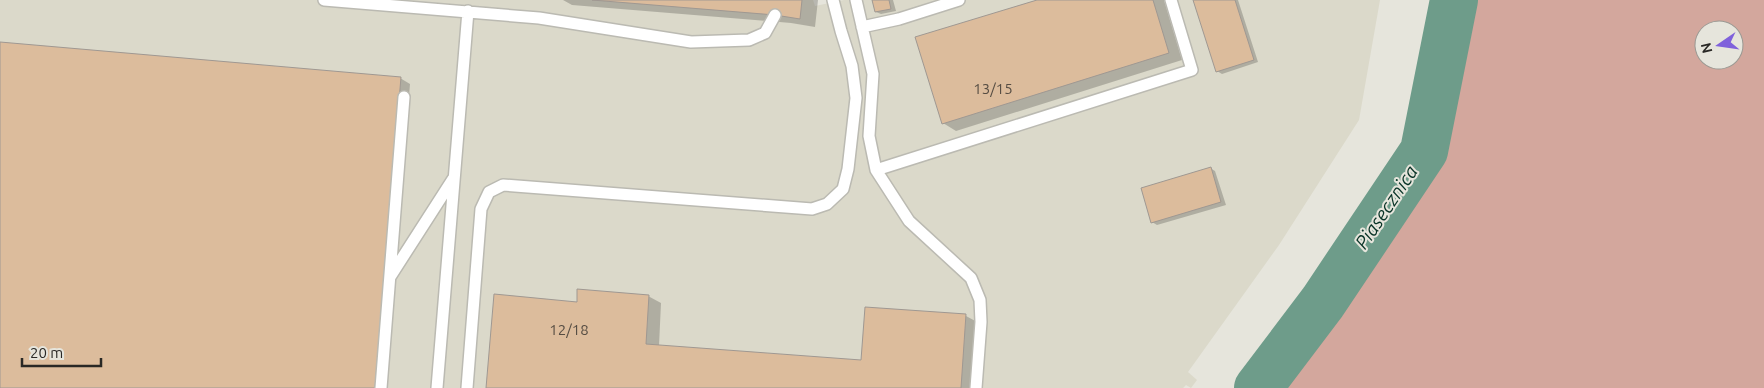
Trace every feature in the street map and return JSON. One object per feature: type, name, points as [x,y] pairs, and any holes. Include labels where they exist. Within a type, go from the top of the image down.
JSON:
[{"type":"lane","points":[[324,0],[539,18],[691,42],[749,40],[765,33],[775,15]]},
{"type":"lane","points":[[467,388],[481,209],[488,192],[503,185],[812,209],[827,204],[843,189],[848,169],[856,98],[852,66],[833,0]]},
{"type":"lane","points":[[856,0],[873,74],[869,136],[876,170],[909,221],[970,278],[980,300],[981,322],[976,388]]},
{"type":"lane","points":[[862,27],[899,19],[958,0]]},
{"type":"lane","points":[[876,170],[1192,70],[1171,0]]},
{"type":"lane","points":[[437,388],[468,11]]},
{"type":"lane","points":[[381,388],[404,98]]},
{"type":"lane","points":[[390,278],[454,176]]},
{"type":"shaded area","points":[[0,0],[813,0],[815,6],[844,0],[1380,0],[1359,120],[1279,245],[1188,372],[1197,380],[1191,388],[1186,385],[1183,388],[0,388]]},
{"type":"shaded area","points":[[1458,0],[1764,0],[1764,388],[1274,388],[1310,340],[1428,154]]},
{"type":"building","points":[[592,0],[802,0],[800,19],[775,15]]},
{"type":"building","points":[[872,0],[889,0],[891,9],[875,12]]},
{"type":"building","points":[[1037,0],[1153,0],[1169,53],[942,124],[915,37]]},
{"type":"building","points":[[1193,0],[1235,0],[1254,60],[1216,72]]},
{"type":"building","points":[[0,42],[401,77],[375,388],[0,388]]},
{"type":"building","points":[[1211,167],[1221,202],[1151,223],[1141,188]]},
{"type":"building","points":[[577,289],[649,295],[646,344],[861,360],[865,307],[966,314],[961,388],[486,388],[494,294],[577,302]]},
{"type":"waterway","name":"Piasecznica","points":[[1258,388],[1323,302],[1424,151],[1454,0]]}]
